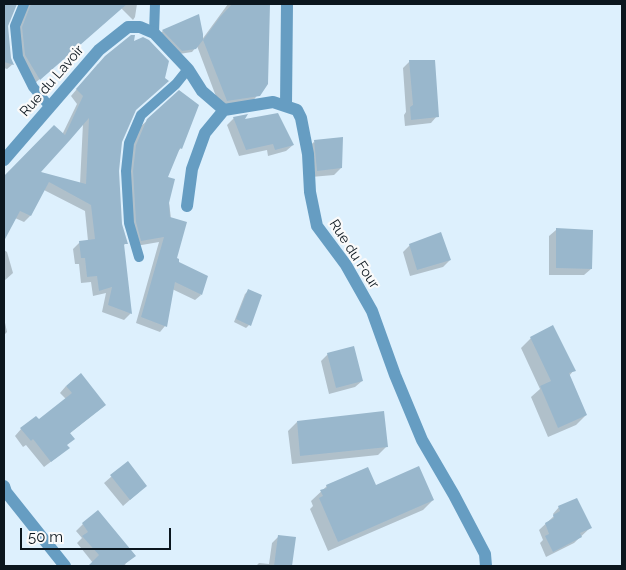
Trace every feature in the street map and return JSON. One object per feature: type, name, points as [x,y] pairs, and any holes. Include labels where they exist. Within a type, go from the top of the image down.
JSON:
[{"type":"street","points":[[188,206],[192,170],[206,133],[224,110],[273,102],[286,105],[287,4]]},
{"type":"street","name":"Rue du Lavoir","points":[[4,160],[99,50],[128,27],[140,27],[154,33]]},
{"type":"street","points":[[154,33],[188,69],[202,91],[224,110]]},
{"type":"street","name":"Rue du Four","points":[[286,105],[297,110],[301,118],[308,154],[310,192],[317,226],[346,265],[372,311],[422,440],[485,554],[486,566]]},
{"type":"street","points":[[4,486],[6,492],[65,566]]},
{"type":"lane","points":[[24,4],[15,26],[18,57],[33,87],[50,107]]},
{"type":"lane","points":[[154,33],[155,4]]},
{"type":"lane","points":[[139,257],[129,223],[126,171],[129,144],[141,116],[157,99],[176,84],[188,69]]},
{"type":"building","points":[[4,4],[17,4],[8,26],[11,58],[14,65],[4,62]]},
{"type":"building","points":[[31,4],[127,4],[40,80],[25,55],[22,27]]},
{"type":"building","points":[[232,4],[270,4],[268,84],[260,96],[227,101],[203,40]]},
{"type":"building","points":[[199,14],[203,40],[196,49],[182,51],[162,30]]},
{"type":"building","points":[[131,35],[135,35],[134,41],[143,37],[149,40],[169,61],[165,78],[169,81],[136,110],[122,142],[119,171],[122,224],[128,244],[124,244],[132,314],[108,305],[112,287],[99,291],[97,276],[87,277],[85,258],[81,258],[79,241],[95,239],[91,205],[49,182],[31,216],[20,211],[4,241],[4,176],[54,125],[65,135],[83,96],[76,89],[105,56]],"holes":[[[89,118],[86,184],[41,172]]]},
{"type":"building","points":[[409,60],[435,60],[439,117],[411,120],[410,107],[413,105]]},
{"type":"building","points":[[179,90],[199,105],[182,149],[180,148],[168,177],[175,179],[169,203],[170,217],[187,222],[177,258],[179,262],[208,276],[202,295],[175,282],[167,327],[141,317],[164,237],[141,241],[136,222],[133,171],[136,145],[147,119]]},
{"type":"building","points":[[278,113],[294,145],[275,150],[273,144],[246,150],[233,117],[248,114],[245,119]]},
{"type":"building","points":[[343,137],[342,168],[317,171],[314,140]]},
{"type":"building","points":[[556,228],[593,230],[592,269],[556,268]]},
{"type":"building","points":[[441,232],[451,260],[417,270],[409,244]]},
{"type":"building","points":[[248,289],[262,295],[251,326],[236,319]]},
{"type":"building","points":[[553,325],[576,371],[569,373],[587,415],[558,428],[540,386],[551,381],[530,337]]},
{"type":"building","points":[[354,346],[363,381],[336,388],[327,353]]},
{"type":"building","points":[[81,373],[106,405],[70,433],[75,439],[67,445],[70,448],[51,462],[33,439],[31,441],[20,428],[36,416],[39,419],[72,393],[66,386]]},
{"type":"building","points":[[384,411],[388,447],[300,456],[297,421]]},
{"type":"building","points":[[128,461],[147,486],[130,500],[110,475]]},
{"type":"building","points":[[419,466],[434,500],[338,542],[319,498],[323,496],[320,490],[327,488],[326,485],[368,467],[376,485]]},
{"type":"building","points":[[577,498],[592,528],[580,533],[582,537],[553,552],[545,536],[549,534],[545,523],[554,518],[553,515],[560,511],[558,506]]},
{"type":"building","points":[[98,510],[136,556],[122,566],[88,566],[99,555],[82,536],[88,532],[82,523]]},
{"type":"building","points":[[278,535],[296,537],[292,566],[274,566]]}]
